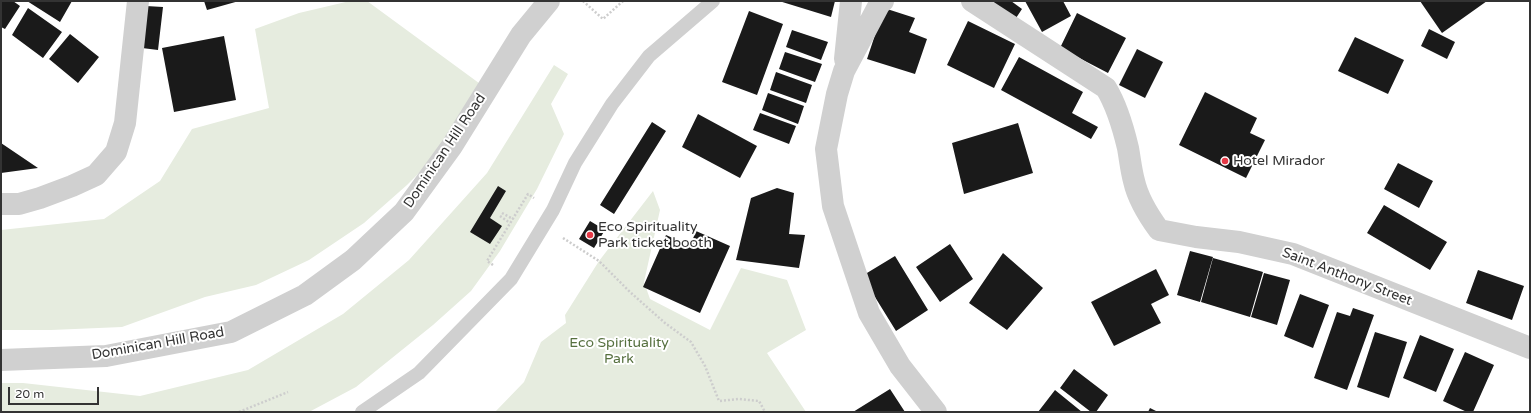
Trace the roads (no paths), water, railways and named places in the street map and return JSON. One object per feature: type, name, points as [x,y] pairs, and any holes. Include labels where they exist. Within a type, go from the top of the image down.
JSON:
[{"type":"street","points":[[1,204],[19,204],[72,186],[96,175],[116,152],[125,123],[138,1]]},
{"type":"street","name":"Dominican Hill Road","points":[[1,360],[106,356],[231,332],[305,295],[353,260],[404,212],[452,146],[521,35],[549,1]]},
{"type":"street","points":[[844,71],[851,1]]},
{"type":"street","points":[[883,1],[880,3],[844,71],[837,94],[826,149],[833,206],[869,313],[900,366],[936,412]]},
{"type":"street","name":"Saint Anthony Street","points":[[972,1],[1106,88],[1113,100],[1120,121],[1128,148],[1134,182],[1144,208],[1159,230],[1196,237],[1239,242],[1293,254],[1530,348]]},
{"type":"lane","points":[[362,412],[418,373],[511,279],[553,210],[575,163],[612,104],[649,56],[713,1]]},
{"type":"place","name":"Hotel Mirador","points":[[1225,161]]},
{"type":"place","name":"Eco Spirituality Park ticket booth","points":[[590,235]]},
{"type":"park label","name":"Eco Spirituality Park","points":[[619,352]]}]
